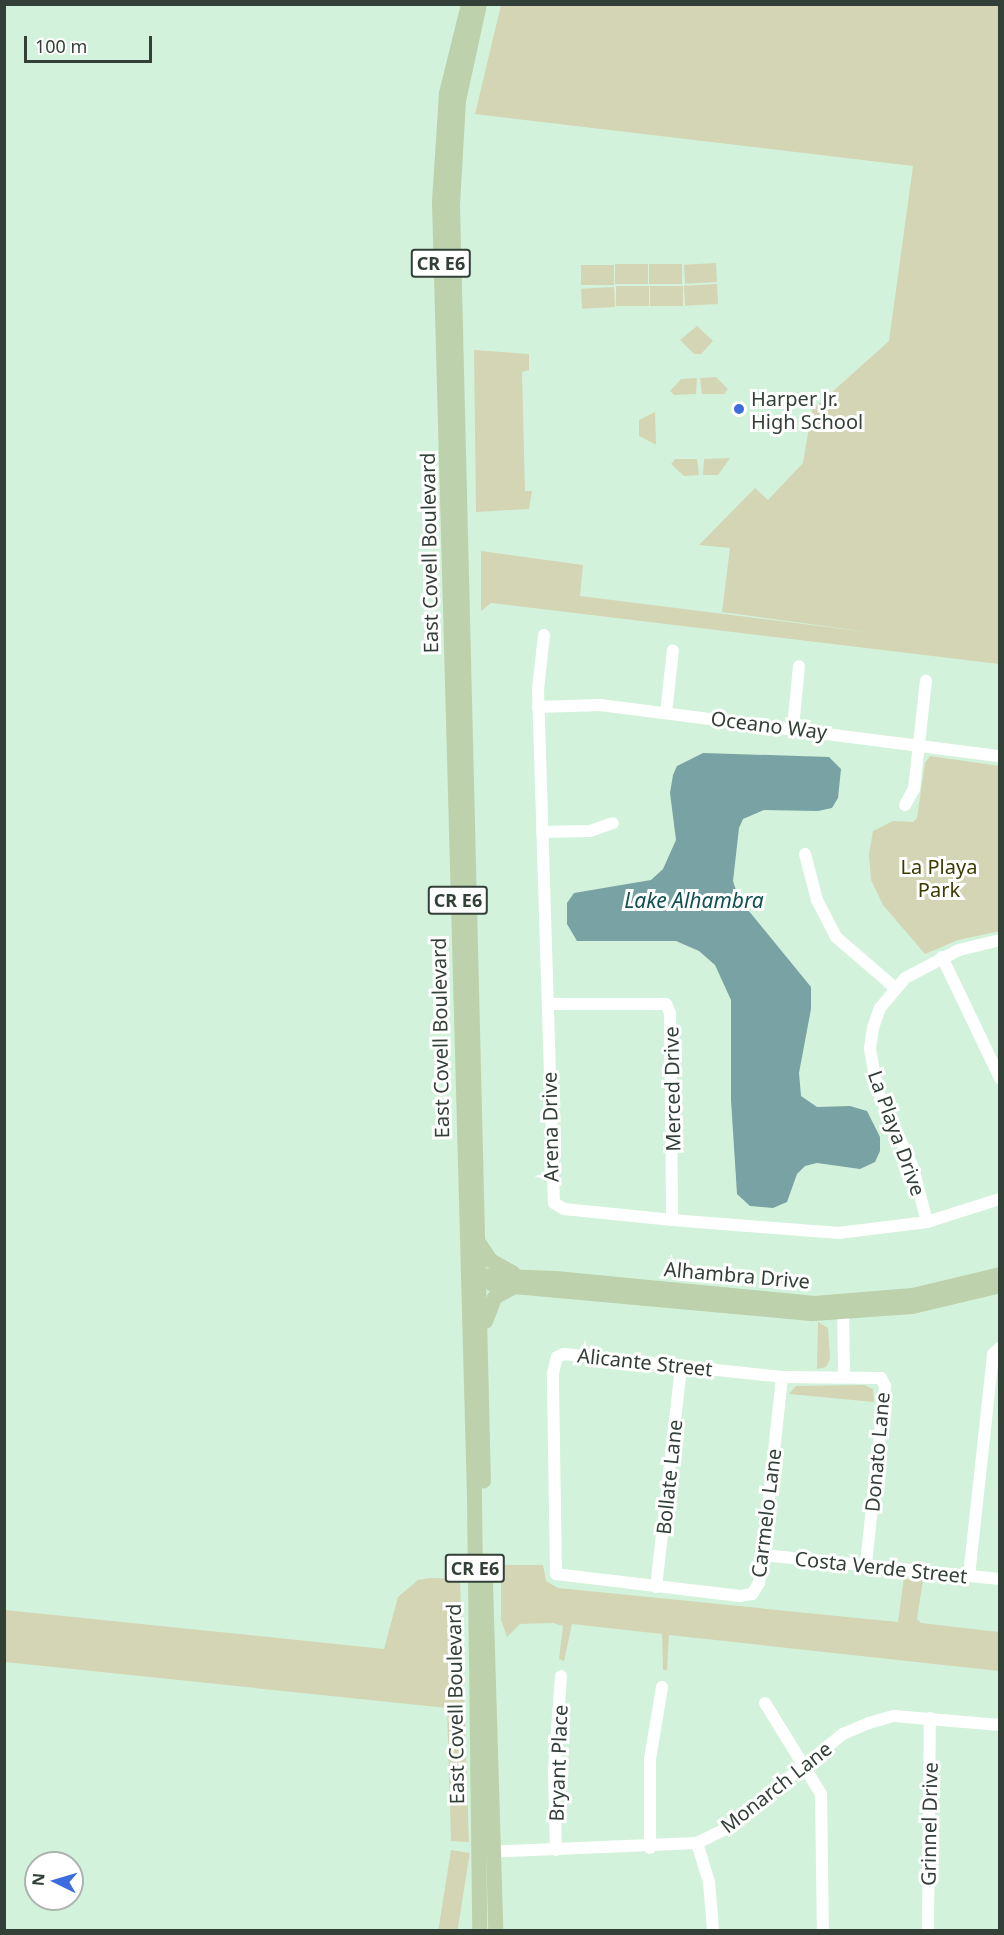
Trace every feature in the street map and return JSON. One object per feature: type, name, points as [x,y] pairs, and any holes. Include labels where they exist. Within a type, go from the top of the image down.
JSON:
[{"type":"main road","name":"East Covell Boulevard","points":[[468,4],[446,99],[439,202],[474,1280],[485,1852],[495,1930]]},
{"type":"main road","name":"East Covell Boulevard","points":[[479,4],[458,100],[452,204],[478,1242],[474,1280],[481,1332],[485,1852],[479,1930]]},
{"type":"main road","points":[[478,1242],[490,1260],[515,1280],[494,1298],[481,1332]]},
{"type":"main road","name":"Alhambra Drive","points":[[843,1308],[934,1291],[999,1274]]},
{"type":"main road","name":"Alhambra Drive","points":[[474,1280],[515,1280],[775,1312],[912,1306],[999,1285]]},
{"type":"street","name":"Arena Drive","points":[[544,635],[538,707],[554,1203],[564,1209],[838,1233],[927,1222],[999,1199]]},
{"type":"street","points":[[666,713],[673,650]]},
{"type":"street","points":[[793,728],[799,666]]},
{"type":"street","points":[[905,805],[914,789],[926,681]]},
{"type":"street","name":"Oceano Way","points":[[538,707],[600,705],[920,743],[999,756]]},
{"type":"street","points":[[542,832],[590,831],[613,824]]},
{"type":"street","points":[[805,854],[817,900],[836,937],[894,987],[942,957],[999,940]]},
{"type":"street","points":[[942,957],[999,1078]]},
{"type":"street","name":"La Playa Drive","points":[[894,987],[873,1028],[872,1068],[913,1168],[927,1222]]},
{"type":"street","name":"Merced Drive","points":[[548,1004],[666,1004],[670,1013],[672,1220]]},
{"type":"street","points":[[843,1308],[843,1376]]},
{"type":"street","points":[[969,1576],[993,1354],[999,1348]]},
{"type":"street","name":"Alicante Street","points":[[556,1574],[554,1362],[564,1354],[782,1377],[843,1376]]},
{"type":"street","name":"Bollate Lane","points":[[656,1587],[681,1367]]},
{"type":"street","name":"Donato Lane","points":[[843,1376],[881,1378],[885,1386],[866,1564]]},
{"type":"street","name":"Carmelo Lane","points":[[556,1574],[740,1596],[752,1594],[759,1583],[763,1555],[782,1377]]},
{"type":"street","name":"Costa Verde Street","points":[[763,1555],[999,1579]]},
{"type":"street","name":"Bryant Place","points":[[556,1850],[554,1771],[561,1676]]},
{"type":"street","points":[[650,1848],[650,1759],[662,1687]]},
{"type":"street","points":[[765,1703],[805,1763],[821,1794],[824,1810],[823,1930]]},
{"type":"street","name":"Monarch Lane","points":[[485,1852],[650,1848],[697,1844],[726,1828],[843,1734],[869,1723],[894,1716],[999,1725]]},
{"type":"street","name":"Grinnel Drive","points":[[928,1930],[930,1718]]},
{"type":"street","points":[[697,1844],[709,1882],[712,1930]]},
{"type":"green space","points":[[501,5],[999,5],[999,664],[491,603],[481,611],[481,551],[583,565],[580,596],[883,634],[722,612],[730,548],[699,545],[755,488],[768,500],[803,463],[812,410],[889,341],[913,166],[475,114]]},
{"type":"green space","points":[[716,263],[717,282],[685,284],[684,265]]},
{"type":"green space","points":[[615,264],[648,264],[648,284],[615,284]]},
{"type":"green space","points":[[615,264],[648,264],[648,284],[615,284]]},
{"type":"green space","points":[[581,265],[614,265],[614,285],[581,285]]},
{"type":"green space","points":[[717,284],[718,304],[685,306],[684,286]]},
{"type":"green space","points":[[616,286],[649,286],[649,306],[616,306]]},
{"type":"green space","points":[[616,286],[649,286],[649,306],[616,306]]},
{"type":"green space","points":[[614,287],[615,307],[582,309],[581,289]]},
{"type":"green space","points":[[697,326],[713,341],[701,354],[694,354],[680,340]]},
{"type":"green space","points":[[474,350],[529,354],[529,370],[522,372],[525,491],[532,491],[529,509],[476,512]]},
{"type":"green space","points":[[716,377],[728,389],[724,394],[702,394],[700,378]]},
{"type":"green space","points":[[697,378],[696,394],[674,395],[670,391],[681,379]]},
{"type":"green space","points":[[655,412],[656,444],[639,436],[639,420]]},
{"type":"green space","points":[[730,458],[718,475],[703,475],[704,459]]},
{"type":"green space","points":[[675,459],[697,459],[699,475],[684,476],[671,464]]},
{"type":"green space","name":"La Playa Park","points":[[930,756],[999,766],[1000,931],[958,940],[925,954],[883,905],[871,880],[869,854],[873,831],[893,821],[913,822],[917,818],[925,763]]},
{"type":"green space","points":[[818,1322],[828,1328],[830,1359],[826,1367],[817,1369]]},
{"type":"green space","points":[[864,1385],[873,1389],[874,1402],[789,1394],[796,1386]]},
{"type":"green space","points":[[501,1565],[543,1565],[546,1581],[558,1588],[898,1622],[904,1578],[923,1580],[917,1619],[921,1623],[999,1632],[999,1671],[669,1635],[667,1670],[663,1670],[662,1634],[572,1624],[564,1661],[559,1659],[563,1626],[553,1623],[520,1624],[507,1637],[501,1620]]},
{"type":"green space","points":[[460,1579],[469,1842],[451,1841],[447,1708],[5,1662],[5,1610],[384,1649],[398,1597],[418,1580]]},
{"type":"green space","points":[[451,1850],[470,1853],[458,1930],[438,1929]]},
{"type":"water","name":"Lake Alhambra","points":[[703,753],[829,757],[841,769],[838,798],[832,808],[818,811],[764,810],[743,819],[739,828],[733,881],[739,899],[811,987],[811,1009],[799,1073],[801,1096],[817,1107],[850,1106],[867,1111],[880,1137],[880,1151],[875,1162],[860,1169],[817,1163],[805,1166],[797,1174],[787,1202],[773,1208],[750,1206],[737,1194],[731,1100],[731,1000],[715,965],[699,951],[676,941],[577,941],[567,924],[567,903],[574,893],[651,880],[663,869],[676,840],[670,793],[673,775],[677,766]]},
{"type":"place","name":"Harper Jr. High School","points":[[739,409]]}]
